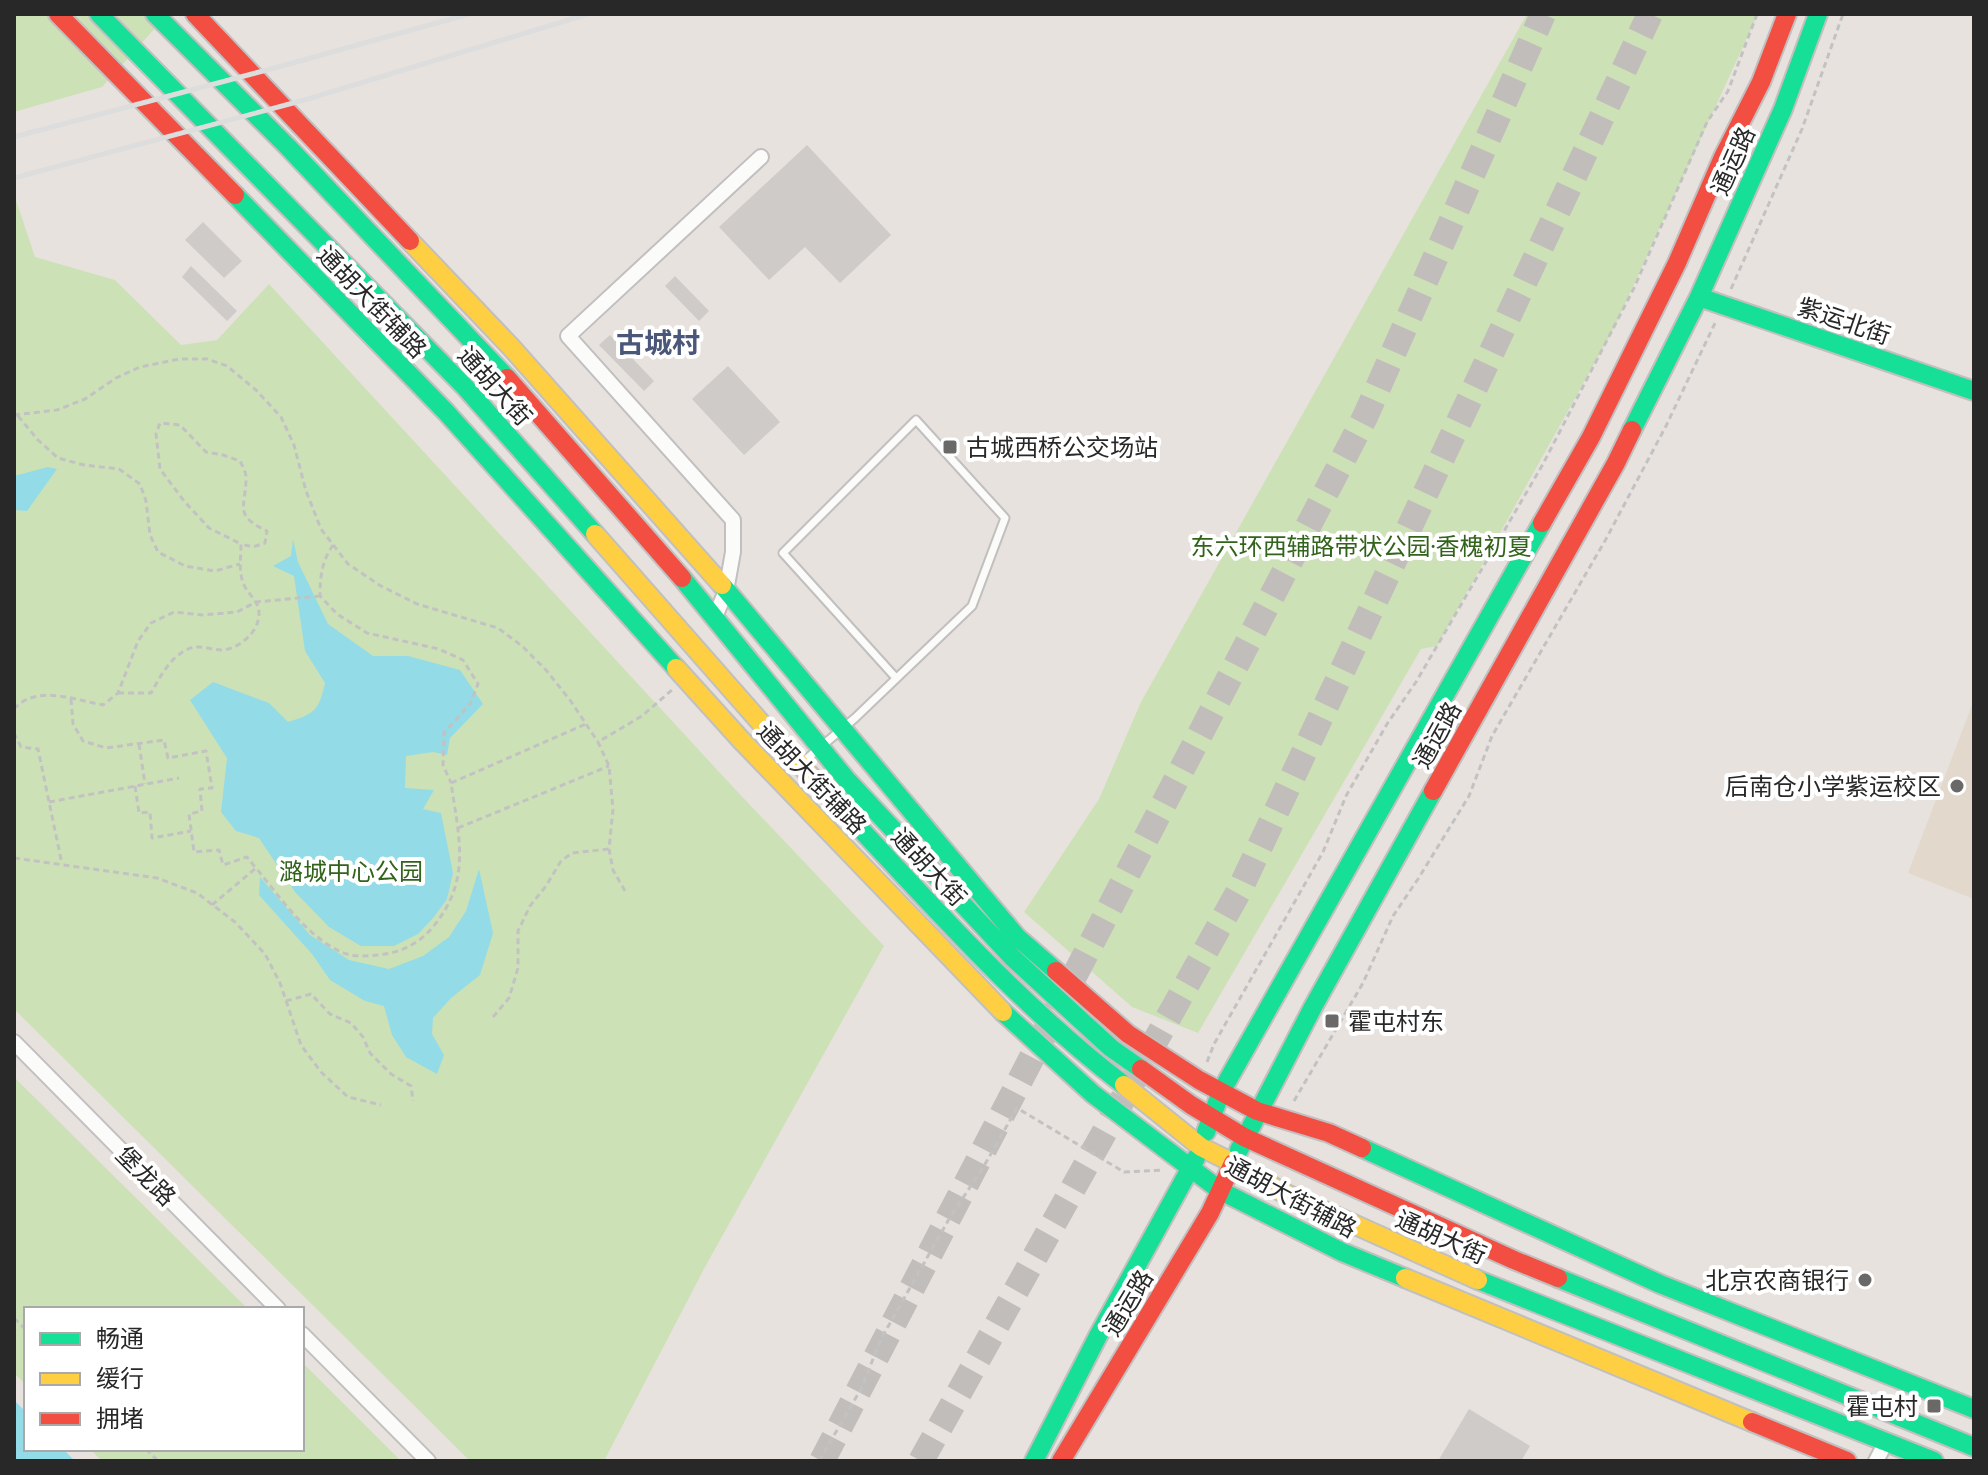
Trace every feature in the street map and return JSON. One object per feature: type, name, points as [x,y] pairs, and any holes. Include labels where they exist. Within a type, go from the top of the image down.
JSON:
[{"type":"main road","name":"通胡大街辅路","points":[[58,14],[446,412],[742,741],[993,1003],[1093,1094],[1221,1191],[1270,1217],[1342,1252],[1847,1461]]},
{"type":"main road","name":"通胡大街","points":[[99,14],[465,387],[761,723],[1000,977],[1102,1068],[1201,1147],[1282,1192],[1501,1290],[1934,1461]]},
{"type":"main road","name":"通胡大街","points":[[155,14],[288,147],[492,361],[679,575],[819,748],[1013,958],[1111,1048],[1211,1118],[1244,1137],[1514,1260],[1974,1447]]},
{"type":"main road","name":"通胡大街辅路","points":[[195,14],[511,347],[726,591],[1017,937],[1128,1034],[1199,1080],[1257,1111],[1329,1133],[1660,1284],[1974,1409]]},
{"type":"main road","name":"通运路","points":[[1034,1461],[1098,1336],[1191,1168],[1221,1092],[1591,437],[1677,263],[1723,157],[1761,82],[1787,14]]},
{"type":"main road","name":"通运路","points":[[1061,1461],[1202,1226],[1257,1111],[1616,463],[1699,297],[1783,109],[1818,14]]},
{"type":"main road","name":"紫运北街","points":[[1699,297],[1974,391]]},
{"type":"street","points":[[714,619],[726,591],[733,552],[733,520],[568,336],[761,157]]},
{"type":"street","name":"堡龙路","points":[[14,1042],[276,1307]]},
{"type":"street","points":[[304,1336],[428,1461]]},
{"type":"street","points":[[1876,1461],[1886,1442]]},
{"type":"lane","points":[[782,781],[842,729],[896,678],[972,606],[1005,518],[916,420],[783,553],[896,678]]},
{"type":"path","name":"通运路","points":[[1199,1080],[1214,1044],[1323,852],[1346,796],[1543,464],[1634,288],[1707,122],[1728,91],[1757,14]]},
{"type":"path","points":[[16,415],[57,410],[85,399],[116,378],[140,367],[179,359],[207,359],[227,366],[256,390],[281,417],[294,445],[306,491],[321,529],[348,564],[381,586],[417,604],[498,628],[546,670],[598,742],[609,766],[613,809],[609,849],[613,870],[625,891]]},
{"type":"path","points":[[16,415],[58,458],[119,469],[140,484],[146,501],[150,535],[158,552],[185,566],[200,569],[215,571],[240,564]]},
{"type":"path","points":[[160,423],[180,425],[206,452],[240,461],[247,477],[244,513],[254,524],[267,531],[265,543],[253,547],[241,544],[209,528],[160,469],[156,434],[160,423]]},
{"type":"path","points":[[118,693],[151,693],[168,665],[187,648],[204,646],[223,650],[242,643],[257,628],[259,614],[256,602],[240,574],[241,544]]},
{"type":"path","points":[[71,699],[73,724],[83,741],[106,748],[164,740],[168,758],[206,751],[212,788],[200,789],[202,811],[189,814],[194,852],[219,850],[223,865],[247,857],[314,935],[341,952],[370,957],[401,950],[423,938],[444,914],[455,891],[461,865],[451,783],[443,765],[444,733],[470,704],[478,684],[463,660],[439,649],[367,633],[337,614],[320,596],[321,571],[333,545]]},
{"type":"path","points":[[14,709],[21,701],[45,694],[103,705],[118,693],[138,641],[151,623],[174,612],[203,615],[237,612],[256,602],[320,596]]},
{"type":"path","points":[[598,742],[642,716],[685,679]]},
{"type":"path","points":[[451,783],[586,724]]},
{"type":"path","points":[[14,733],[21,747],[38,749],[62,864]]},
{"type":"path","points":[[138,744],[145,784]]},
{"type":"path","points":[[458,828],[609,766]]},
{"type":"path","points":[[49,802],[179,778]]},
{"type":"path","points":[[135,786],[139,813],[150,812],[152,838],[191,831]]},
{"type":"path","points":[[493,1017],[509,998],[518,968],[518,931],[530,906],[561,861],[572,853],[609,849]]},
{"type":"path","points":[[14,858],[157,878],[197,893],[235,922],[265,954],[280,983],[301,1045],[321,1072],[348,1097],[381,1105]]},
{"type":"path","points":[[212,905],[256,868]]},
{"type":"path","points":[[286,1001],[311,994],[330,1014],[351,1023],[363,1037],[370,1053],[391,1074],[411,1086],[413,1101]]},
{"type":"path","points":[[819,1461],[861,1389],[881,1339],[1017,1108],[1124,1172],[1191,1168]]},
{"type":"shaded area","name":"后南仓小学紫运校区","points":[[1974,700],[1974,899],[1908,873]]},
{"type":"green space","points":[[14,14],[168,14],[102,87],[14,112]]},
{"type":"green space","name":"东六环西辅路带状公园·香槐初夏","points":[[1527,14],[1758,14],[1613,330],[1437,646],[1421,649],[1198,1033],[1132,1007],[1024,912],[1099,799],[1141,702]]},
{"type":"green space","name":"潞城中心公园","points":[[14,194],[35,257],[115,280],[181,345],[217,340],[269,284],[733,787],[884,946],[705,1267],[604,1461],[470,1461],[14,1009]]},
{"type":"green space","points":[[14,1077],[246,1307],[24,1307],[24,1383],[14,1373]]},
{"type":"green space","points":[[304,1364],[401,1461],[102,1461],[92,1451],[304,1451]]},
{"type":"water","points":[[48,467],[57,469],[27,511],[14,510],[14,476]]},
{"type":"water","points":[[293,539],[298,562],[328,624],[373,656],[408,656],[460,670],[483,704],[450,738],[447,755],[433,752],[406,756],[405,788],[434,790],[423,809],[441,813],[453,873],[447,899],[434,917],[418,934],[394,946],[361,946],[329,927],[295,892],[259,838],[236,831],[221,812],[227,758],[190,700],[213,682],[269,703],[288,722],[310,714],[318,706],[325,683],[305,651],[294,576],[273,566],[291,556]]},
{"type":"water","points":[[479,869],[493,933],[480,975],[451,998],[433,1018],[432,1034],[444,1055],[437,1074],[406,1057],[392,1035],[384,1006],[365,1001],[330,980],[312,954],[259,895],[260,877],[310,935],[349,960],[389,969],[423,956],[449,937],[466,911]]},
{"type":"water","points":[[14,1400],[24,1410],[24,1451],[65,1451],[75,1461],[14,1461]]},
{"type":"building","points":[[807,145],[891,235],[840,283],[805,247],[769,280],[719,227]]},
{"type":"building","points":[[203,222],[242,261],[224,278],[185,240]]},
{"type":"building","points":[[191,266],[237,311],[227,321],[182,277]]},
{"type":"building","points":[[675,276],[709,311],[699,321],[665,286]]},
{"type":"building","points":[[679,325],[690,337],[680,346],[669,334]]},
{"type":"building","points":[[610,335],[654,381],[644,391],[599,345]]},
{"type":"building","points":[[728,366],[780,422],[744,455],[692,399]]},
{"type":"building","points":[[1469,1409],[1530,1446],[1521,1461],[1438,1461]]},
{"type":"tunnel","points":[[822,1461],[1365,417],[1543,14]]},
{"type":"tunnel","points":[[921,1461],[1240,889],[1650,14]]},
{"type":"railway","points":[[14,137],[469,14]]},
{"type":"railway","points":[[14,178],[308,99],[588,14]]},
{"type":"traffic: fast","points":[[99,14],[465,387],[595,534]]},
{"type":"traffic: fast","points":[[155,14],[288,147],[507,378]]},
{"type":"traffic: fast","points":[[1632,430],[1699,297],[1783,109],[1818,14]]},
{"type":"traffic: fast","points":[[235,195],[446,412],[676,668]]},
{"type":"traffic: fast","points":[[1699,297],[1974,391]]},
{"type":"traffic: fast","points":[[1206,1132],[1221,1092],[1542,523]]},
{"type":"traffic: fast","points":[[682,578],[846,779],[1013,958],[1111,1048],[1141,1069]]},
{"type":"traffic: fast","points":[[722,585],[1017,937],[1056,971]]},
{"type":"traffic: fast","points":[[1239,1150],[1313,1007],[1433,791]]},
{"type":"traffic: fast","points":[[853,821],[1017,992],[1124,1085]]},
{"type":"traffic: fast","points":[[1003,1012],[1093,1094],[1221,1191],[1342,1252],[1405,1278]]},
{"type":"traffic: fast","points":[[1362,1148],[1660,1284],[1974,1409]]},
{"type":"traffic: fast","points":[[1034,1461],[1098,1336],[1196,1158]]},
{"type":"traffic: fast","points":[[1558,1278],[1974,1447]]},
{"type":"traffic: fast","points":[[1478,1280],[1934,1461]]},
{"type":"traffic: slow","points":[[410,241],[511,347],[722,585]]},
{"type":"traffic: slow","points":[[595,534],[761,723],[853,821]]},
{"type":"traffic: slow","points":[[676,668],[742,741],[1003,1012]]},
{"type":"traffic: slow","points":[[1124,1085],[1201,1147],[1282,1192],[1478,1280]]},
{"type":"traffic: slow","points":[[1405,1278],[1752,1422]]},
{"type":"traffic: jam","points":[[58,14],[235,195]]},
{"type":"traffic: jam","points":[[195,14],[410,241]]},
{"type":"traffic: jam","points":[[1542,523],[1591,437],[1677,263],[1723,157],[1761,82],[1787,14]]},
{"type":"traffic: jam","points":[[507,378],[682,578]]},
{"type":"traffic: jam","points":[[1433,791],[1632,430]]},
{"type":"traffic: jam","points":[[1056,971],[1128,1034],[1199,1080],[1257,1111],[1329,1133],[1362,1148]]},
{"type":"traffic: jam","points":[[1141,1069],[1191,1105],[1244,1137],[1558,1278]]},
{"type":"traffic: jam","points":[[1061,1461],[1210,1213],[1233,1163]]},
{"type":"traffic: jam","points":[[1752,1422],[1847,1461]]},
{"type":"place","name":"古城西桥公交场站","points":[[950,447]]},
{"type":"place","name":"后南仓小学紫运校区","points":[[1957,786]]},
{"type":"place","name":"霍屯村东","points":[[1332,1021]]},
{"type":"place","name":"北京农商银行","points":[[1865,1280]]},
{"type":"place","name":"霍屯村","points":[[1934,1406]]},
{"type":"district","name":"古城村","points":[[658,343]]}]
